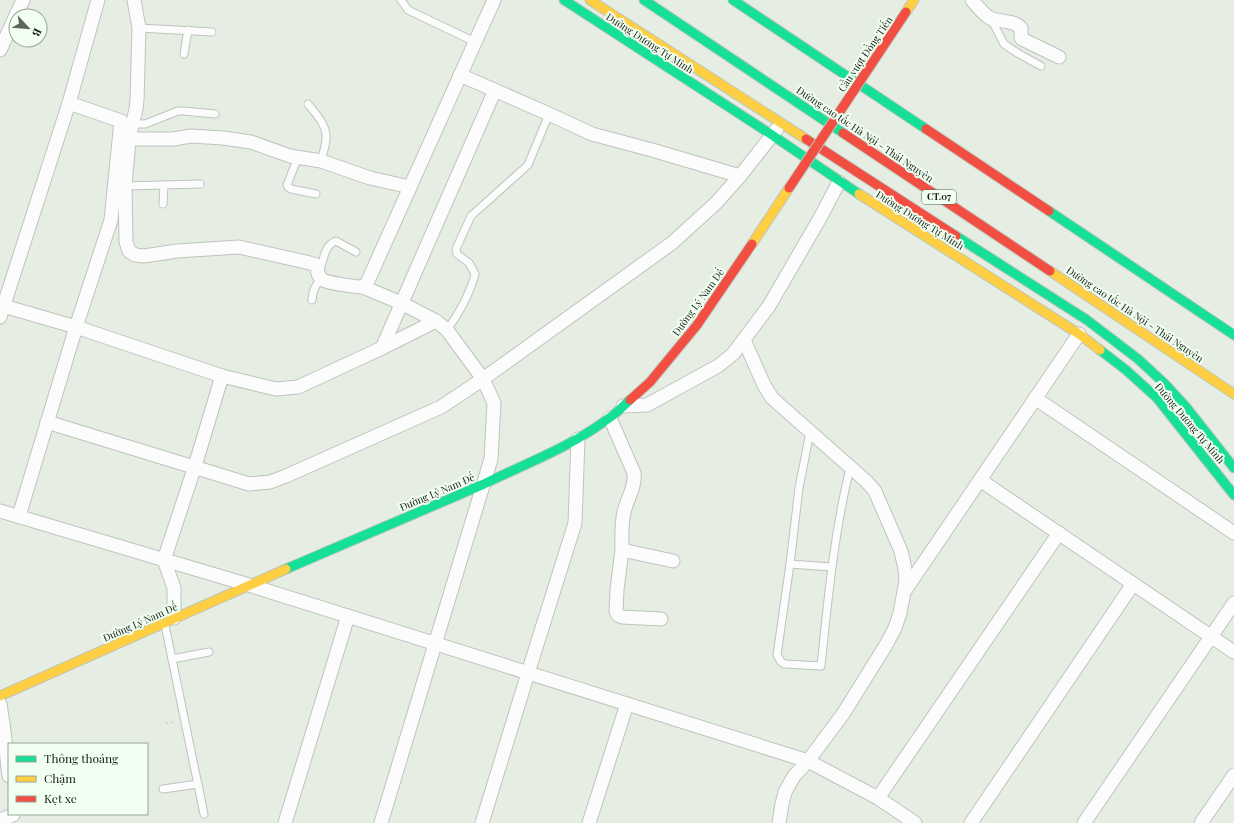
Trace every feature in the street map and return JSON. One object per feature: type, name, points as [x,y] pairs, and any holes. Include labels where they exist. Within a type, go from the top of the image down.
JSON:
[{"type":"main road","name":"Đường Dương Tự Minh","points":[[564,0],[772,135],[839,182],[1079,334],[1126,370],[1157,398],[1234,495]]},
{"type":"main road","name":"Đường Dương Tự Minh","points":[[590,0],[1087,320],[1120,344],[1155,374],[1191,413],[1234,468]]},
{"type":"main road","name":"Đường cao tốc Hà Nội - Thái Nguyên","points":[[644,0],[1234,395]]},
{"type":"main road","points":[[733,0],[1234,335]]},
{"type":"main road","name":"Cầu vượt Đồng Tiến","points":[[789,188],[914,0]]},
{"type":"main road","name":"Đường Lý Nam Đế","points":[[0,696],[169,620],[484,484],[548,455],[578,439],[610,418],[650,382],[697,326],[789,188]]},
{"type":"street","points":[[1,49],[23,0]]},
{"type":"street","points":[[98,0],[69,103],[1,309],[76,327],[222,376],[276,389],[298,387],[436,321]]},
{"type":"street","points":[[19,516],[76,327],[111,220],[127,122],[136,108],[139,28],[134,0]]},
{"type":"street","points":[[972,0],[984,14],[990,18],[1017,24],[1021,28],[1022,39],[1059,57]]},
{"type":"street","points":[[363,287],[368,283],[493,1]]},
{"type":"street","points":[[460,75],[592,134],[740,176]]},
{"type":"street","points":[[382,348],[494,90]]},
{"type":"street","points":[[69,103],[127,122]]},
{"type":"street","points":[[127,122],[129,139],[125,186],[126,242],[129,251],[135,255],[144,256],[177,251],[239,247],[310,262],[316,265],[320,276],[324,280],[356,287],[363,287],[401,303],[436,321],[447,330],[483,379],[494,404],[491,459],[381,823]]},
{"type":"street","points":[[47,422],[195,466],[249,484],[270,482],[286,476],[441,407],[483,379],[672,243],[716,203],[740,176],[781,123]]},
{"type":"street","points":[[129,139],[173,139],[191,136],[251,142],[263,145],[281,153],[321,161],[370,178],[410,187]]},
{"type":"street","points":[[623,406],[647,405],[725,361],[733,354],[769,306],[839,182]]},
{"type":"street","points":[[905,590],[1079,334]]},
{"type":"street","points":[[744,340],[764,385],[772,398],[875,491],[901,551],[906,581],[900,614],[895,628],[843,714],[808,761],[794,776],[785,792],[779,823]]},
{"type":"street","points":[[169,620],[174,588],[164,560],[195,466],[222,376]]},
{"type":"street","points":[[1035,398],[1234,533]]},
{"type":"street","points":[[610,418],[634,473],[635,481],[623,514],[621,538],[622,550],[616,611],[618,615],[622,617],[661,619]]},
{"type":"street","points":[[482,823],[575,523],[578,439]]},
{"type":"street","points":[[980,480],[1234,652]]},
{"type":"street","points":[[0,511],[249,585],[808,761],[878,798],[915,823]]},
{"type":"street","points":[[878,798],[1059,533]]},
{"type":"street","points":[[622,550],[673,561]]},
{"type":"street","points":[[971,823],[1133,584]]},
{"type":"street","points":[[1084,823],[1234,603]]},
{"type":"street","points":[[285,823],[348,616]]},
{"type":"street","points":[[0,704],[8,767]]},
{"type":"street","points":[[589,823],[627,704]]},
{"type":"street","points":[[1201,823],[1234,775]]},
{"type":"street","points":[[0,820],[13,817]]},
{"type":"lane","points":[[401,0],[408,10],[475,42]]},
{"type":"lane","points":[[990,18],[1004,44],[1018,54],[1041,66]]},
{"type":"lane","points":[[139,28],[212,32]]},
{"type":"lane","points":[[184,54],[188,30]]},
{"type":"lane","points":[[308,104],[319,118],[325,129],[326,137],[321,161]]},
{"type":"lane","points":[[127,122],[145,124],[183,110],[216,114]]},
{"type":"lane","points":[[447,330],[458,314],[475,274],[470,263],[457,254],[456,249],[471,216],[528,165],[549,114]]},
{"type":"lane","points":[[298,157],[287,185],[291,189],[316,194]]},
{"type":"lane","points":[[125,186],[200,184]]},
{"type":"lane","points":[[163,204],[164,185]]},
{"type":"lane","points":[[312,300],[313,290],[320,276],[327,248],[331,243],[336,241],[356,252]]},
{"type":"lane","points":[[810,432],[799,488],[778,652],[779,659],[785,664],[821,666],[831,567],[842,502],[850,468]]},
{"type":"lane","points":[[790,564],[831,567]]},
{"type":"lane","points":[[169,620],[172,658],[204,814]]},
{"type":"lane","points":[[172,658],[209,652]]},
{"type":"lane","points":[[163,789],[198,784]]},
{"type":"traffic: fast","points":[[564,0],[772,135],[859,194]]},
{"type":"traffic: fast","points":[[644,0],[843,133]]},
{"type":"traffic: fast","points":[[733,0],[926,129]]},
{"type":"traffic: fast","points":[[1049,211],[1234,335]]},
{"type":"traffic: fast","points":[[956,236],[1087,320],[1138,359],[1165,384],[1186,407],[1234,468]]},
{"type":"traffic: fast","points":[[1100,350],[1126,370],[1157,398],[1234,495]]},
{"type":"traffic: fast","points":[[286,569],[484,484],[548,454],[579,438],[615,414],[630,400]]},
{"type":"traffic: slow","points":[[590,0],[806,139]]},
{"type":"traffic: slow","points":[[906,12],[914,0]]},
{"type":"traffic: slow","points":[[752,244],[789,188]]},
{"type":"traffic: slow","points":[[859,194],[1079,334],[1100,350]]},
{"type":"traffic: slow","points":[[1050,271],[1234,394]]},
{"type":"traffic: slow","points":[[0,696],[286,569]]},
{"type":"traffic: jam","points":[[789,188],[906,12]]},
{"type":"traffic: jam","points":[[926,129],[1049,211]]},
{"type":"traffic: jam","points":[[843,133],[1050,271]]},
{"type":"traffic: jam","points":[[806,139],[956,236]]},
{"type":"traffic: jam","points":[[630,400],[650,382],[697,325],[752,244]]}]
